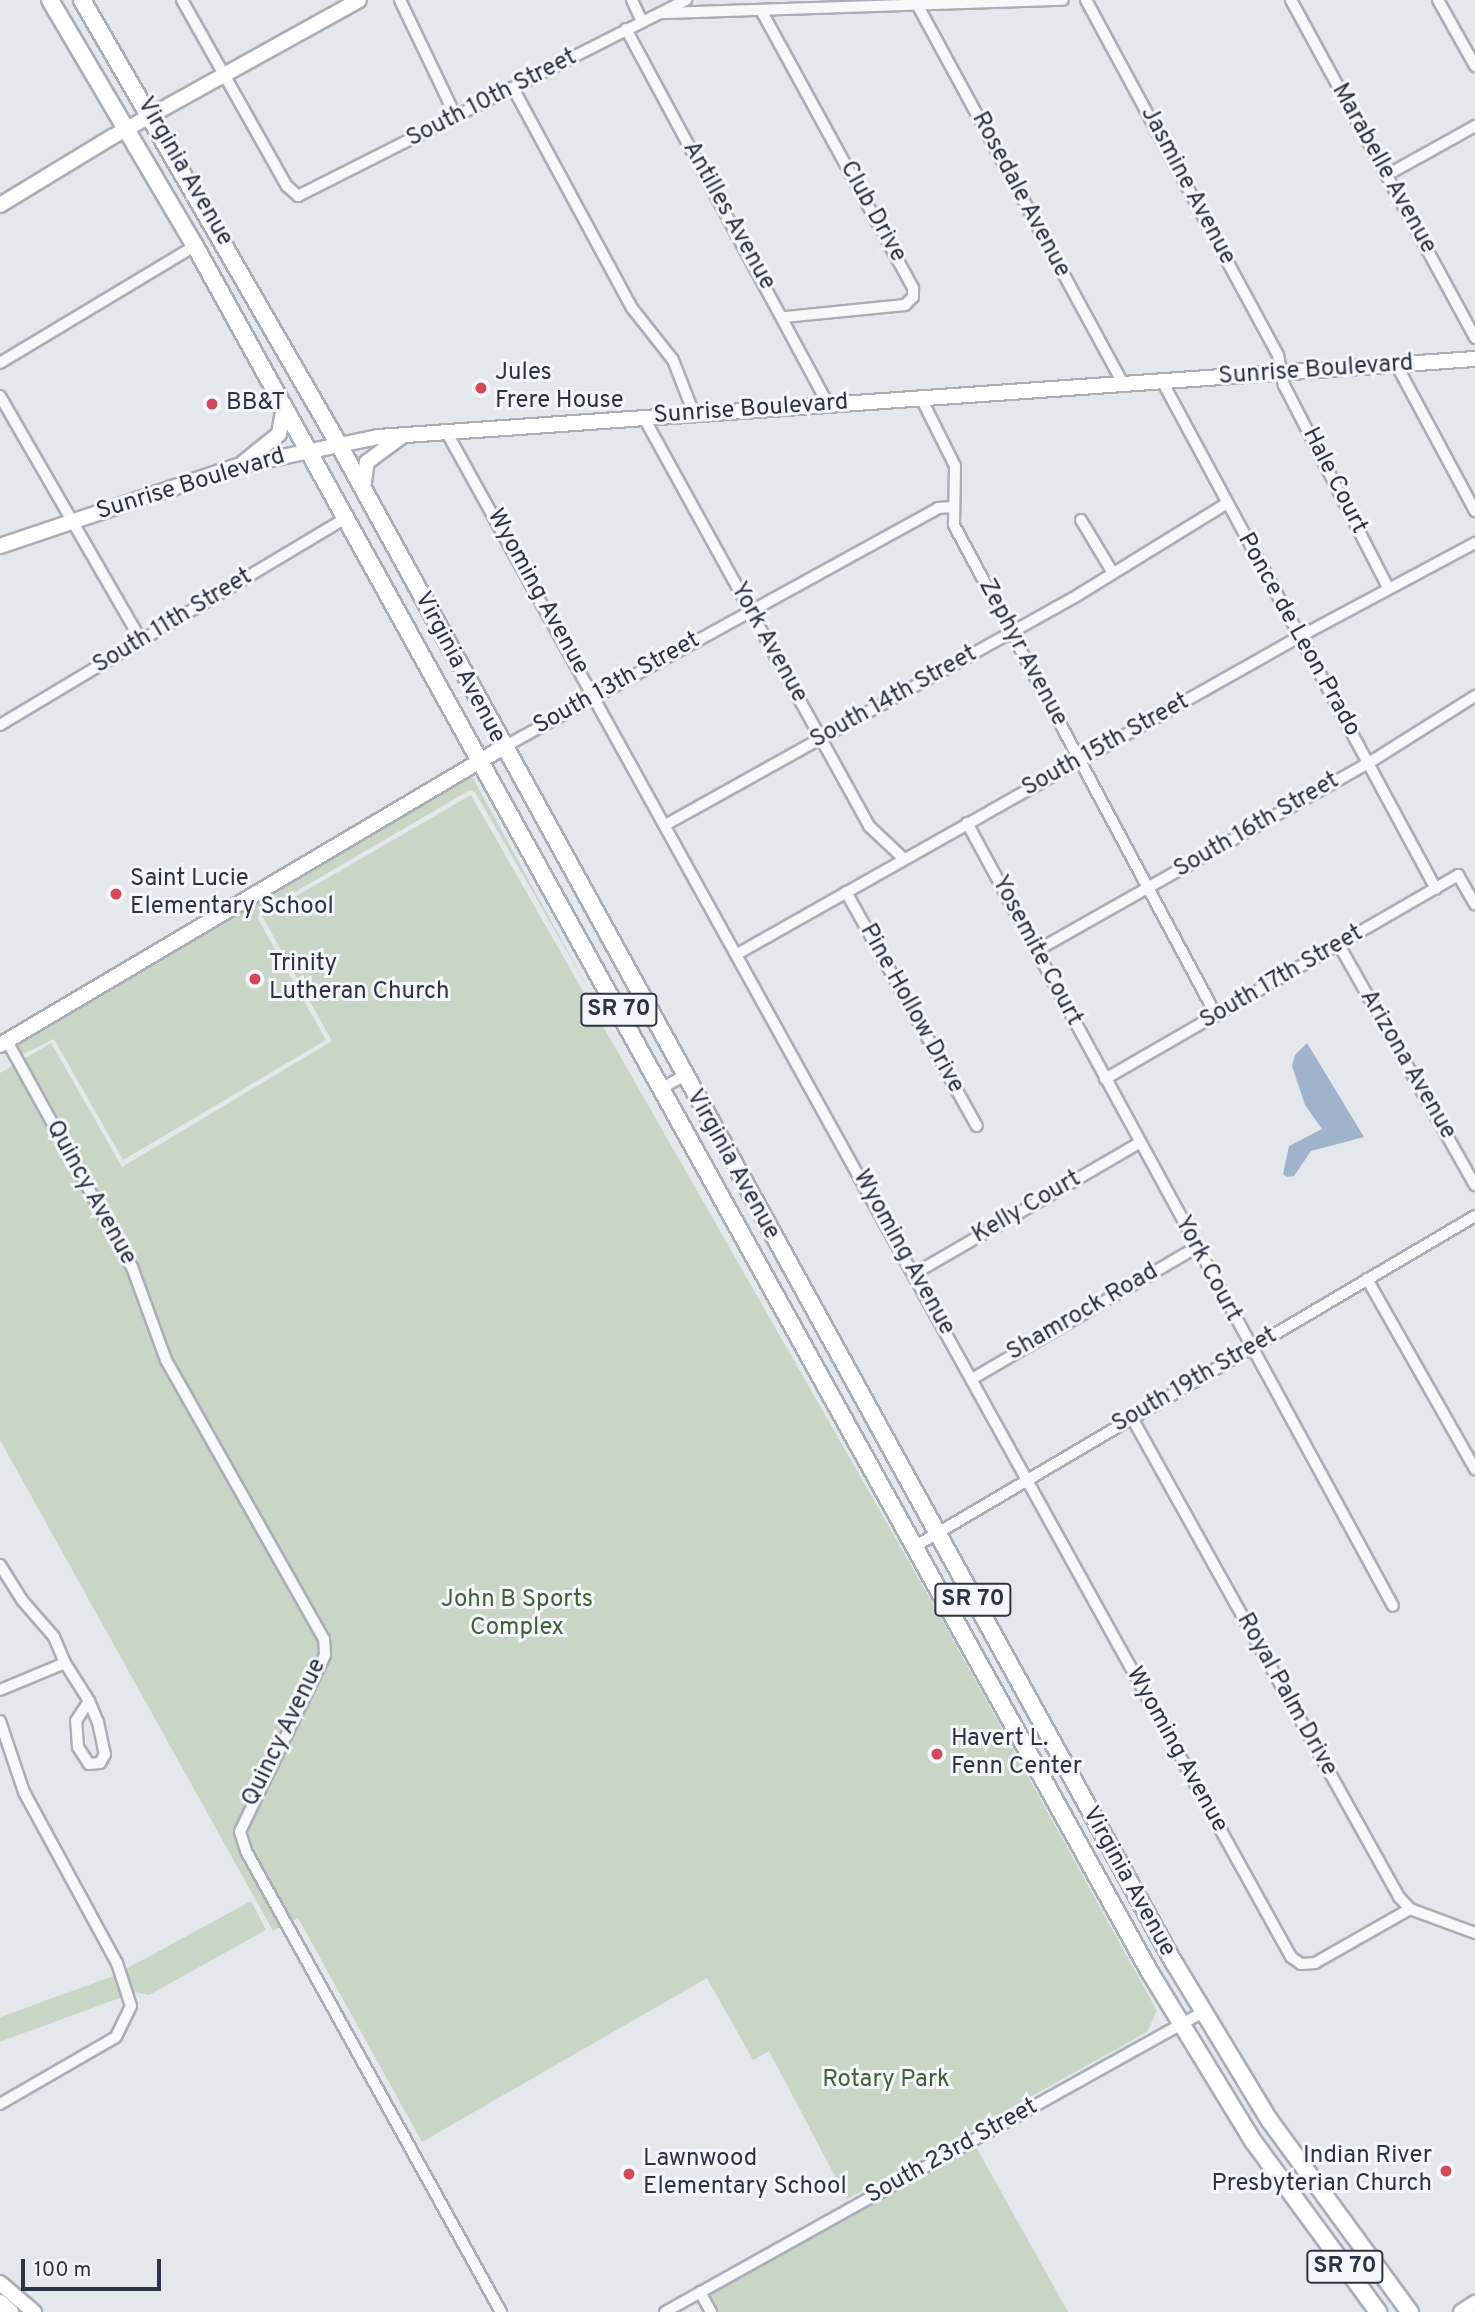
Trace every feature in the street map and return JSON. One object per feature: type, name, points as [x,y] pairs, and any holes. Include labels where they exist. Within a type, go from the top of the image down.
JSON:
[{"type":"main road","name":"Virginia Avenue","points":[[50,0],[195,246],[284,405],[1180,2025],[1261,2152],[1378,2312]]},
{"type":"main road","name":"Virginia Avenue","points":[[82,0],[338,443],[502,748],[1120,1869],[1203,2012],[1295,2157],[1410,2312]]},
{"type":"main road","points":[[1027,1751],[1046,1757],[1120,1869]]},
{"type":"street","points":[[182,0],[224,75]]},
{"type":"street","points":[[0,205],[126,128],[224,75],[342,4],[359,0]]},
{"type":"street","points":[[400,0],[456,117]]},
{"type":"street","points":[[632,0],[642,21]]},
{"type":"street","name":"South 10th Street","points":[[224,75],[287,186],[298,196],[686,0]]},
{"type":"street","points":[[661,13],[761,12],[873,3],[918,6],[1063,0]]},
{"type":"street","name":"Jasmine Avenue","points":[[1086,0],[1278,355],[1281,373]]},
{"type":"street","name":"Marabelle Avenue","points":[[1291,0],[1475,338]]},
{"type":"street","points":[[1438,0],[1475,66]]},
{"type":"street","name":"Rosedale Avenue","points":[[918,6],[1123,384]]},
{"type":"street","name":"Club Drive","points":[[761,12],[913,288],[913,297],[905,305],[784,317]]},
{"type":"street","name":"Antilles Avenue","points":[[626,29],[784,317],[828,404]]},
{"type":"street","points":[[513,88],[632,308],[673,360],[694,414]]},
{"type":"street","points":[[1387,175],[1475,126]]},
{"type":"street","points":[[0,363],[195,246]]},
{"type":"street","name":"Sunrise Boulevard","points":[[0,546],[238,466],[338,443],[405,435],[919,396],[1475,359]]},
{"type":"street","points":[[1397,366],[1475,511]]},
{"type":"street","name":"Hale Court","points":[[1281,373],[1389,589]]},
{"type":"street","name":"Ponce de Leon Prado","points":[[1162,381],[1436,889]]},
{"type":"street","points":[[0,396],[141,640]]},
{"type":"street","name":"Zephyr Avenue","points":[[919,396],[955,466],[958,485],[951,507],[954,524],[1216,1015]]},
{"type":"street","points":[[238,466],[279,434],[284,405]]},
{"type":"street","name":"York Avenue","points":[[644,418],[869,826],[904,859]]},
{"type":"street","name":"Wyoming Avenue","points":[[447,433],[739,953],[1026,1480],[1291,1957],[1301,1964],[1315,1963],[1410,1909]]},
{"type":"street","points":[[363,489],[367,462],[405,435]]},
{"type":"street","name":"South 14th Street","points":[[667,824],[1011,633],[1226,503]]},
{"type":"street","name":"South 13th Street","points":[[3,1043],[502,748],[938,508],[951,507]]},
{"type":"street","name":"South 11th Street","points":[[0,725],[346,518]]},
{"type":"street","points":[[1081,520],[1113,573]]},
{"type":"street","name":"South 15th Street","points":[[739,953],[1299,637],[1475,543]]},
{"type":"street","name":"South 16th Street","points":[[1036,951],[1367,764],[1475,696]]},
{"type":"street","name":"Yosemite Court","points":[[967,823],[1105,1079]]},
{"type":"street","name":"South 17th Street","points":[[1105,1079],[1458,875],[1475,905]]},
{"type":"street","name":"Pine Hollow Drive","points":[[846,892],[976,1126]]},
{"type":"street","name":"Arizona Avenue","points":[[1339,945],[1475,1185]]},
{"type":"street","name":"Quincy Avenue","points":[[3,1043],[132,1267],[166,1360],[324,1639],[325,1655],[240,1832],[246,1851],[501,2312]]},
{"type":"street","points":[[662,1088],[684,1076]]},
{"type":"street","name":"York Court","points":[[1105,1079],[1250,1349],[1393,1606]]},
{"type":"street","name":"Kelly Court","points":[[915,1274],[1139,1143]]},
{"type":"street","name":"South 19th Street","points":[[915,1546],[935,1531],[1475,1216]]},
{"type":"street","name":"Shamrock Road","points":[[972,1379],[1195,1248]]},
{"type":"street","points":[[1367,1279],[1475,1469]]},
{"type":"street","name":"Royal Palm Drive","points":[[1132,1418],[1399,1897],[1410,1909]]},
{"type":"street","points":[[0,1565],[22,1600],[54,1637],[65,1662],[89,1702],[105,1754],[100,1763],[89,1764],[78,1747],[76,1721],[89,1702]]},
{"type":"street","points":[[0,1690],[65,1662]]},
{"type":"street","points":[[0,1721],[24,1792],[117,1963],[131,2007],[116,2037],[0,2104]]},
{"type":"street","points":[[1410,1909],[1475,1933]]},
{"type":"street","name":"South 23rd Street","points":[[665,2312],[1203,2012]]},
{"type":"street","points":[[0,2283],[31,2311]]},
{"type":"street","points":[[700,2292],[711,2312]]},
{"type":"street","points":[[0,2302],[11,2312]]},
{"type":"street","points":[[1461,2312],[1475,2303]]},
{"type":"green space","points":[[470,773],[593,997],[475,792],[470,790],[259,913],[258,919],[326,1040],[123,1160],[54,1039],[21,1055],[14,1043]]},
{"type":"green space","name":"John B Sports Complex","points":[[471,795],[936,1609],[1157,2011],[1147,2032],[847,2199],[769,2051],[753,2060],[707,1978],[422,2142],[298,1918],[273,1931],[0,1440],[0,1073],[51,1043],[122,1167],[332,1041],[262,916]]},
{"type":"green space","points":[[251,1901],[266,1930],[149,1995],[134,1992],[126,1969]]},
{"type":"green space","points":[[116,1975],[124,1997],[0,2042],[0,2017]]},
{"type":"green space","points":[[975,2145],[1068,2312],[717,2312],[707,2294]]},
{"type":"water","points":[[1307,1043],[1364,1137],[1311,1151],[1294,1176],[1287,1177],[1283,1174],[1289,1146],[1322,1129],[1305,1105],[1292,1066],[1295,1055]]},
{"type":"place","name":"Jules Frere House","points":[[481,388]]},
{"type":"place","name":"BB&T","points":[[212,404]]},
{"type":"place","name":"Saint Lucie Elementary School","points":[[116,894]]},
{"type":"place","name":"Trinity Lutheran Church","points":[[255,979]]},
{"type":"place","name":"Havert L. Fenn Center","points":[[937,1754]]},
{"type":"place","name":"Indian River Presbyterian Church","points":[[1446,2171]]},
{"type":"place","name":"Lawnwood Elementary School","points":[[629,2174]]},
{"type":"park label","name":"Rotary Park","points":[[886,2081]]}]
